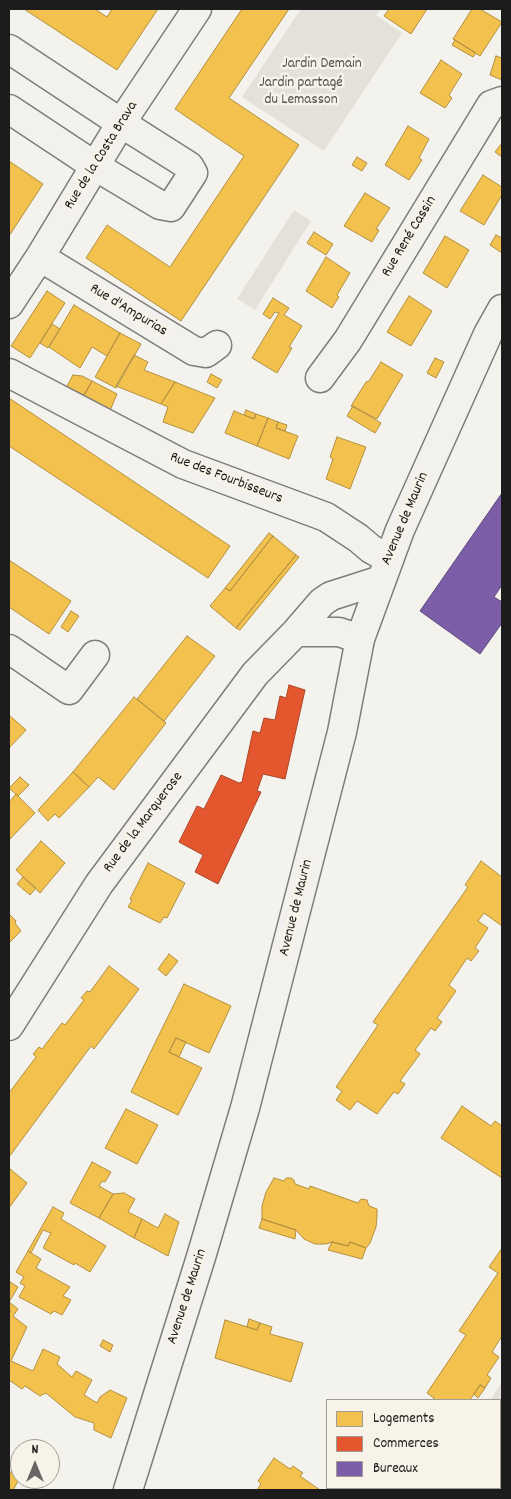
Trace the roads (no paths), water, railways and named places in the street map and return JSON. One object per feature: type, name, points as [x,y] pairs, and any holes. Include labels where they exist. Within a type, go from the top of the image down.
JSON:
[{"type":"street","name":"Rue de la Costa Brava","points":[[9,304],[40,257],[121,123],[196,9]]},
{"type":"street","points":[[9,49],[189,166],[193,174],[171,207],[160,205],[95,166],[9,109]]},
{"type":"street","name":"Rue René Cassin","points":[[320,378],[348,340],[491,106],[502,101]]},
{"type":"street","name":"Rue d'Ampurias","points":[[40,257],[194,351],[206,353],[217,345]]},
{"type":"street","name":"Avenue de Maurin","points":[[128,1490],[201,1257],[245,1108],[342,732],[360,639],[385,569],[495,338],[502,309]]},
{"type":"street","name":"Rue des Fourbisseurs","points":[[9,373],[183,464],[326,517],[371,549],[385,569]]},
{"type":"street","name":"Rue de la Marquerose","points":[[9,1026],[99,884],[255,674],[322,602],[385,569]]},
{"type":"street","points":[[296,632],[339,632],[360,639]]},
{"type":"street","points":[[9,649],[69,690],[95,655]]},
{"type":"park label","name":"Jardin Demain","points":[[322,65]]},
{"type":"park label","name":"Jardin partagé du Lemasson","points":[[301,92]]}]
